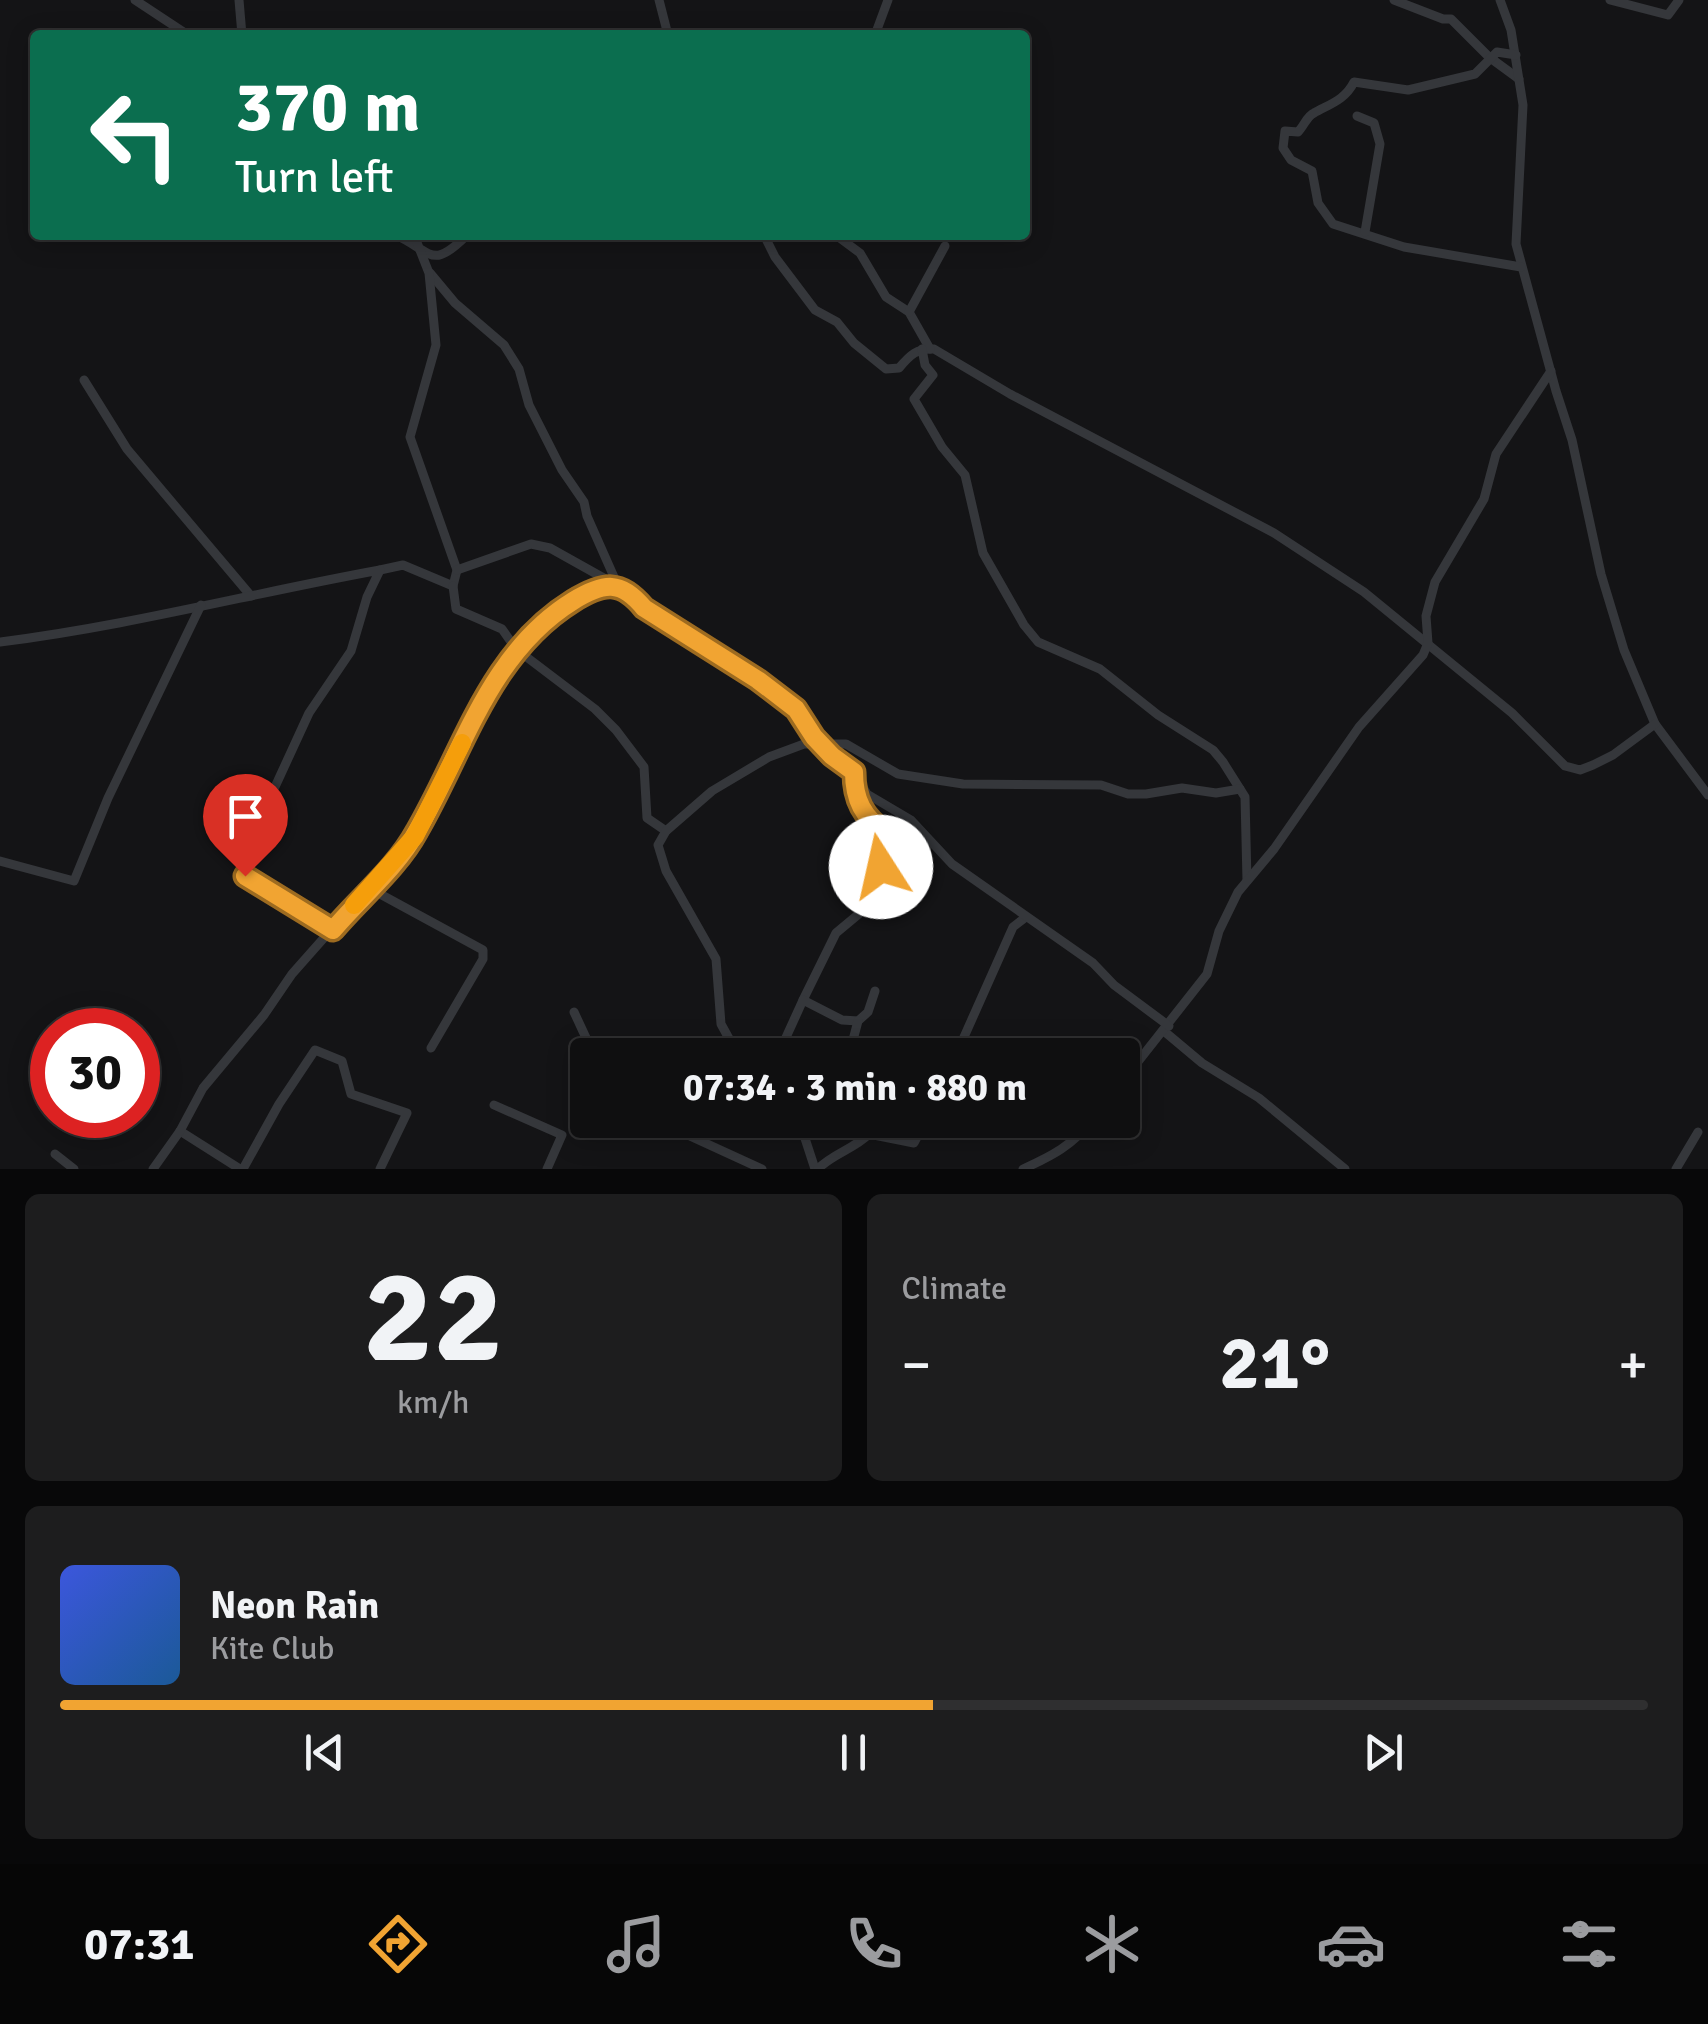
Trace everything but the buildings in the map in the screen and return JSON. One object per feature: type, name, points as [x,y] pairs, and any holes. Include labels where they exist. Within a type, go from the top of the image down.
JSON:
[{"type":"street","points":[[135,0],[180,30]]},
{"type":"street","points":[[240,0],[242,30]]},
{"type":"street","points":[[658,0],[667,30]]},
{"type":"street","points":[[877,30],[888,0]]},
{"type":"street","points":[[1394,0],[1430,15],[1452,19],[1489,57],[1520,79]]},
{"type":"street","points":[[1500,0],[1512,30],[1523,105],[1516,216],[1521,266],[1572,440],[1601,574],[1624,650],[1654,724],[1708,795]]},
{"type":"street","points":[[1610,0],[1668,15],[1680,0]]},
{"type":"street","points":[[1516,55],[1498,52],[1475,74],[1408,90],[1354,82],[1349,92],[1330,107],[1310,114],[1298,132],[1285,132],[1282,148],[1291,160],[1314,173],[1316,196],[1333,224],[1404,247],[1521,266]]},
{"type":"street","points":[[1357,116],[1374,122],[1380,144],[1364,232]]},
{"type":"street","points":[[404,240],[439,257],[448,254],[461,240]]},
{"type":"street","points":[[416,240],[429,273],[436,345],[410,437],[456,570],[456,609],[502,629],[516,649],[616,730],[644,767],[647,818],[666,832]]},
{"type":"street","points":[[767,240],[815,310],[837,322],[854,343],[886,369],[900,368],[911,354],[926,349],[1274,532],[1364,592],[1428,643],[1512,714],[1557,760],[1580,770],[1613,755],[1654,724]]},
{"type":"street","points":[[842,240],[860,254],[886,297],[909,312],[926,349],[925,366],[934,375],[914,398],[942,446],[965,475],[983,553],[1024,625],[1038,642],[1100,669],[1158,715],[1214,750],[1245,796],[1246,882]]},
{"type":"street","points":[[909,312],[944,246]]},
{"type":"street","points":[[429,273],[455,303],[504,344],[519,369],[529,406],[562,470],[584,502],[618,586]]},
{"type":"street","points":[[1140,1061],[1207,974],[1219,931],[1238,892],[1274,849],[1360,727],[1424,655],[1428,643],[1426,616],[1435,582],[1484,500],[1496,454],[1551,371]]},
{"type":"street","points":[[84,380],[127,449],[250,596]]},
{"type":"street","points":[[456,570],[531,544],[550,548],[630,592],[644,608],[758,680],[796,709],[821,744],[854,772],[867,794],[911,820],[952,864],[1093,963],[1202,1062],[1259,1098],[1345,1169]]},
{"type":"street","points":[[0,642],[120,624],[201,604],[403,565],[453,586]]},
{"type":"street","points":[[333,930],[245,876],[240,863],[310,713],[351,652],[367,596],[380,570]]},
{"type":"street","points":[[153,1169],[204,1088],[292,974],[415,836],[480,708],[516,649],[544,620],[575,600],[592,590],[618,586]]},
{"type":"street","points":[[0,861],[74,881],[108,798],[201,604]]},
{"type":"street","points":[[729,1038],[721,1024],[716,959],[660,857],[658,845],[666,832],[712,790],[769,756],[791,752],[804,744],[846,744],[898,774],[963,784],[1102,785],[1128,794],[1182,788],[1216,793],[1240,789]]},
{"type":"street","points":[[786,1038],[836,932],[860,913],[888,844],[886,833],[866,819],[854,789],[854,772]]},
{"type":"street","points":[[369,888],[484,950],[484,959],[431,1048]]},
{"type":"street","points":[[964,1038],[1013,927],[1026,917]]},
{"type":"street","points":[[854,1038],[875,991]]},
{"type":"street","points":[[803,1000],[842,1020],[858,1021]]},
{"type":"street","points":[[574,1012],[586,1038]]},
{"type":"street","points":[[180,1131],[242,1169],[315,1050],[342,1061],[351,1094],[408,1113],[380,1169]]},
{"type":"street","points":[[494,1105],[562,1134],[546,1169]]},
{"type":"street","points":[[1676,1169],[1698,1132]]},
{"type":"street","points":[[694,1138],[762,1169]]},
{"type":"street","points":[[805,1138],[814,1169],[865,1138]]},
{"type":"street","points":[[890,1138],[914,1143],[917,1138]]},
{"type":"street","points":[[1023,1169],[1058,1154],[1078,1138]]},
{"type":"street","points":[[55,1154],[74,1169]]},
{"type":"slow traffic","points":[[354,905],[415,836],[462,743]]},
{"type":"route","points":[[245,876],[333,930],[415,836],[509,656],[544,620],[575,600],[592,590],[618,586],[630,592],[644,608],[758,680],[796,709],[814,737],[854,772],[854,789],[866,819],[886,833],[888,844],[881,867]]}]
